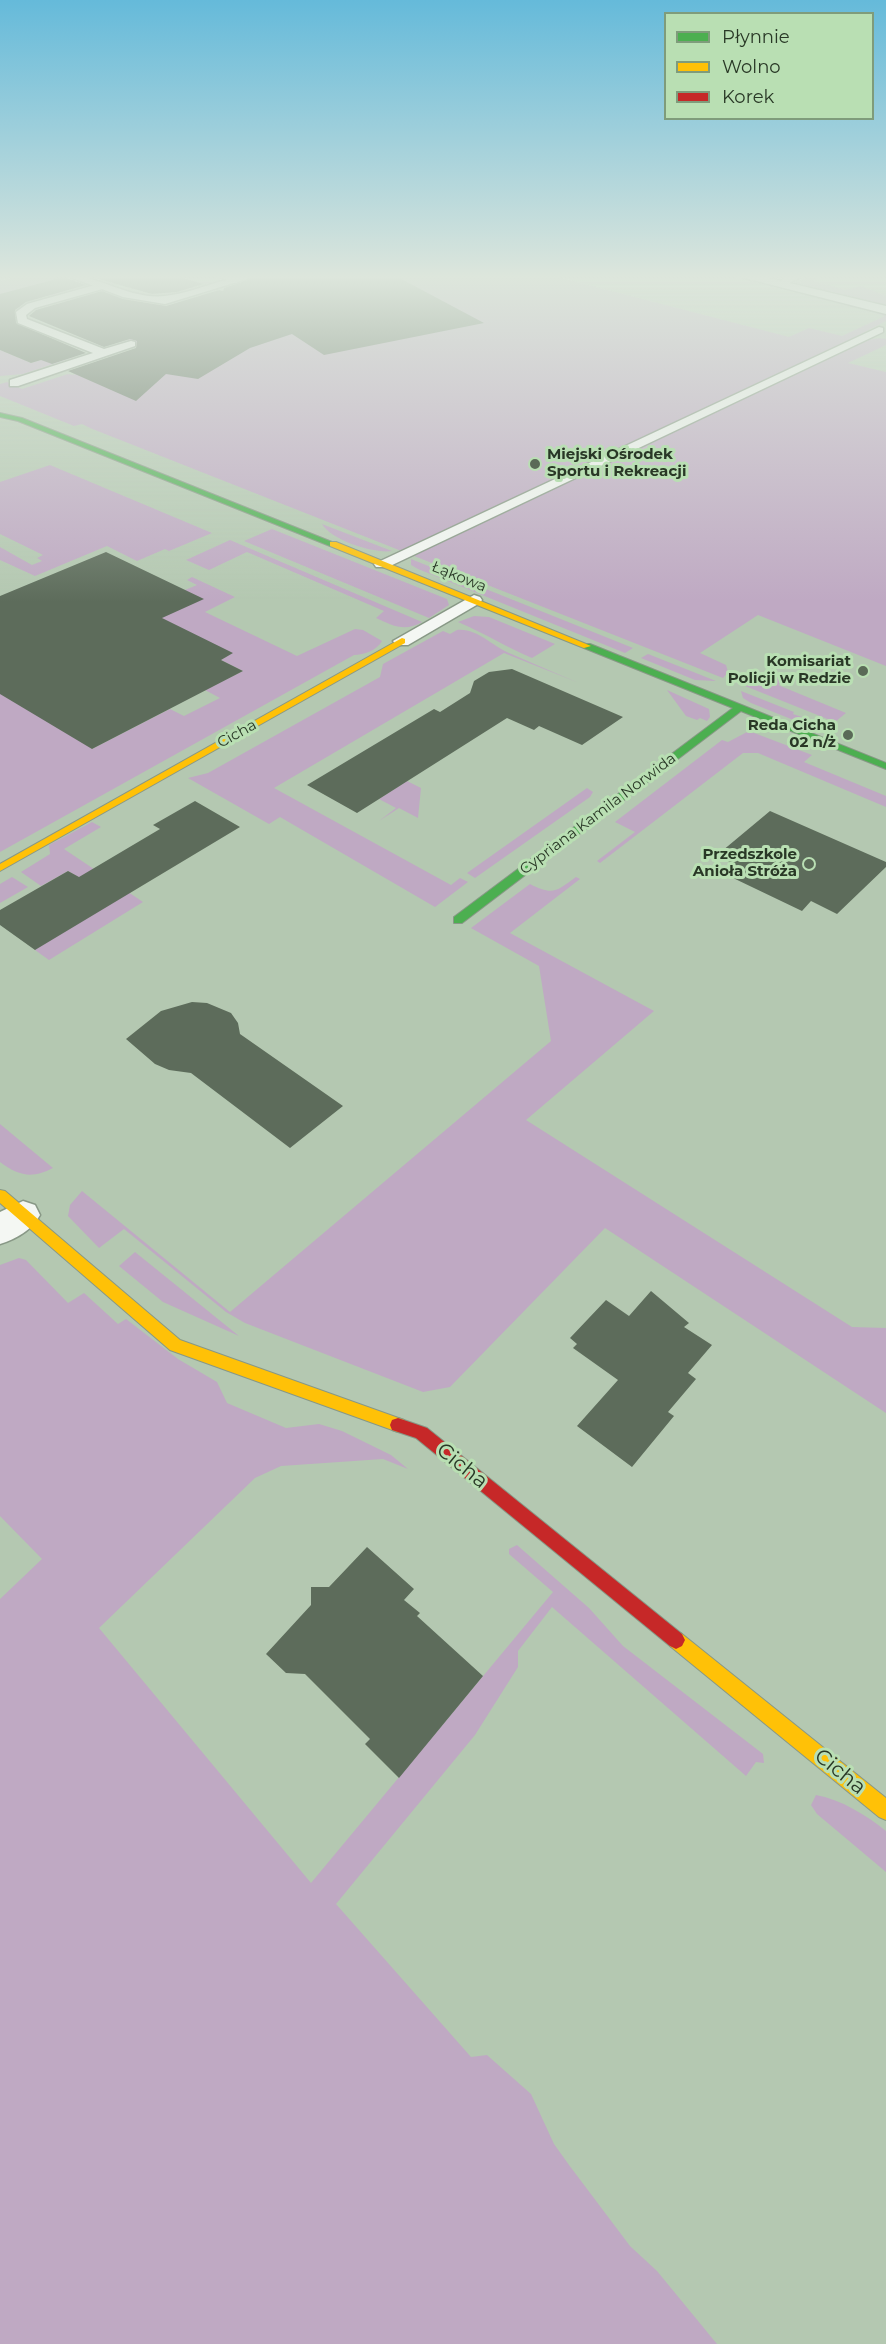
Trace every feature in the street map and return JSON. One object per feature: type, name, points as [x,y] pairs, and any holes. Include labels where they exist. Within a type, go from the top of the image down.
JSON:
[{"type":"street","name":"Łąkowa","points":[[0,405],[12,410],[20,419]]},
{"type":"street","name":"Łąkowa","points":[[0,415],[20,419],[886,766]]},
{"type":"street","name":"Cicha","points":[[0,868],[402,641]]},
{"type":"street","name":"Cypriana Kamila Norwida","points":[[458,920],[739,708]]},
{"type":"street","name":"Cicha","points":[[8,1213],[176,1345],[421,1433],[886,1810]]},
{"type":"lane","points":[[382,564],[769,383]]},
{"type":"lane","name":"Cicha","points":[[402,641],[474,600]]},
{"type":"shaded area","name":"Miejski Ośrodek Sportu i Rekreacji","points":[[10,383],[22,389],[39,383],[886,383],[886,666],[758,615],[700,653],[726,665],[728,672],[723,678],[82,424],[74,426],[0,396],[0,384]]},
{"type":"shaded area","points":[[50,465],[212,533],[169,551],[165,549],[137,561],[107,546],[35,576],[0,560],[0,547],[32,565],[42,561],[37,558],[43,555],[0,534],[0,482]]},
{"type":"shaded area","points":[[322,524],[392,551],[354,545],[334,535]]},
{"type":"shaded area","points":[[272,529],[447,599],[449,605],[429,618],[244,541]]},
{"type":"shaded area","points":[[230,540],[422,622],[410,627],[399,627],[388,623],[376,618],[384,611],[247,552],[209,570],[186,560]]},
{"type":"shaded area","points":[[411,559],[633,648],[625,653],[418,569],[411,565]]},
{"type":"shaded area","points":[[192,577],[235,597],[205,612],[297,656],[355,629],[363,630],[382,641],[374,649],[354,655],[0,852],[0,664],[92,749],[170,709],[184,716],[220,698],[205,690],[243,671],[221,660],[232,653],[116,664],[185,590],[197,585],[187,580]]},
{"type":"shaded area","points":[[474,616],[489,617],[555,644],[532,658],[458,622]]},
{"type":"shaded area","points":[[457,630],[478,635],[509,653],[579,683],[504,653],[274,788],[451,885],[460,878],[468,882],[435,907],[280,817],[269,824],[188,778],[208,773],[380,677],[383,664],[443,631],[450,634]]},
{"type":"shaded area","points":[[648,654],[716,681],[695,680],[641,658]]},
{"type":"shaded area","points":[[766,674],[789,677],[778,685],[846,713],[835,722],[745,686]]},
{"type":"shaded area","points":[[667,690],[709,709],[710,717],[707,721],[686,716]]},
{"type":"shaded area","points":[[741,691],[794,712],[793,714],[838,729],[831,735],[751,703],[743,698]]},
{"type":"shaded area","points":[[749,731],[812,755],[804,762],[886,796],[886,807],[758,753],[743,753],[600,863],[597,861],[635,832],[615,822],[722,740],[728,742]]},
{"type":"shaded area","points":[[407,781],[421,788],[418,818],[399,808],[379,821],[396,808],[379,799]]},
{"type":"shaded area","points":[[587,788],[593,792],[590,797],[475,878],[467,873]]},
{"type":"shaded area","points":[[92,822],[101,827],[64,849],[143,902],[49,960],[35,950],[83,880],[68,871],[41,886],[21,872],[50,854],[49,845]]},
{"type":"shaded area","points":[[12,877],[28,887],[0,903],[0,884]]},
{"type":"shaded area","points":[[576,877],[580,879],[510,933],[654,1011],[526,1120],[852,1327],[886,1328],[886,1413],[605,1228],[450,1387],[423,1392],[245,1323],[226,1312],[124,1229],[99,1248],[68,1216],[70,1205],[82,1191],[230,1312],[551,1041],[539,966],[471,928],[530,884],[550,891],[559,889]]},
{"type":"shaded area","points":[[0,1124],[53,1168],[32,1175],[20,1173],[0,1162]]},
{"type":"shaded area","points":[[135,1252],[239,1336],[163,1302],[119,1266]]},
{"type":"shaded area","points":[[19,1258],[26,1260],[68,1303],[84,1293],[118,1324],[126,1319],[178,1359],[217,1382],[227,1403],[286,1428],[319,1424],[342,1431],[391,1455],[408,1469],[383,1459],[281,1466],[255,1478],[99,1628],[311,1883],[553,1592],[509,1554],[509,1549],[517,1545],[589,1608],[623,1646],[763,1754],[764,1763],[756,1762],[746,1776],[552,1607],[518,1651],[518,1667],[475,1735],[336,1904],[471,2057],[487,2055],[531,2094],[554,2144],[569,2165],[630,2246],[657,2271],[717,2344],[0,2344],[0,1599],[42,1559],[0,1516],[0,1265]]},
{"type":"shaded area","points":[[816,1795],[835,1800],[853,1809],[886,1831],[886,1872],[817,1814],[811,1805]]},
{"type":"building","points":[[96,383],[156,383],[136,401]]},
{"type":"building","points":[[106,552],[204,599],[162,618],[233,653],[221,660],[243,671],[92,749],[0,694],[0,596]]},
{"type":"building","points":[[512,669],[623,717],[582,745],[539,726],[534,730],[507,718],[357,813],[307,785],[434,709],[440,712],[470,693],[474,681],[489,672]]},
{"type":"building","points":[[195,801],[240,827],[35,950],[0,925],[0,910],[68,871],[79,877],[160,829],[153,825]]},
{"type":"building","name":"Przedszkole Anioła Stróża","points":[[770,811],[886,862],[886,867],[837,914],[811,901],[802,911],[731,877],[743,869],[716,856]]},
{"type":"building","points":[[192,1002],[207,1003],[231,1013],[238,1023],[240,1034],[343,1106],[290,1148],[191,1073],[169,1070],[155,1064],[126,1039],[161,1011]]},
{"type":"building","points":[[651,1291],[689,1323],[684,1327],[712,1345],[688,1373],[696,1379],[668,1412],[674,1416],[632,1467],[577,1426],[618,1380],[573,1348],[577,1344],[570,1338],[606,1300],[629,1316]]},
{"type":"building","points":[[367,1547],[414,1589],[404,1600],[420,1613],[417,1616],[483,1676],[399,1778],[365,1744],[370,1739],[305,1674],[286,1673],[266,1654],[311,1605],[311,1587],[329,1587]]},
{"type":"traffic: fast","points":[[0,415],[20,419],[333,544]]},
{"type":"traffic: fast","points":[[587,646],[886,766]]},
{"type":"traffic: fast","points":[[458,920],[739,708]]},
{"type":"traffic: slow","points":[[333,544],[587,646]]},
{"type":"traffic: slow","points":[[0,868],[402,641]]},
{"type":"traffic: slow","points":[[0,1195],[175,1345],[398,1425]]},
{"type":"traffic: slow","points":[[676,1640],[886,1810]]},
{"type":"traffic: jam","points":[[398,1425],[421,1433],[676,1640]]},
{"type":"place","name":"Miejski Ośrodek Sportu i Rekreacji","points":[[535,464]]},
{"type":"place","name":"Komisariat Policji w Redzie","points":[[863,671]]},
{"type":"place","name":"Reda Cicha 02 n/ż","points":[[848,735]]},
{"type":"place","name":"Przedszkole Anioła Stróża","points":[[809,864]]}]
